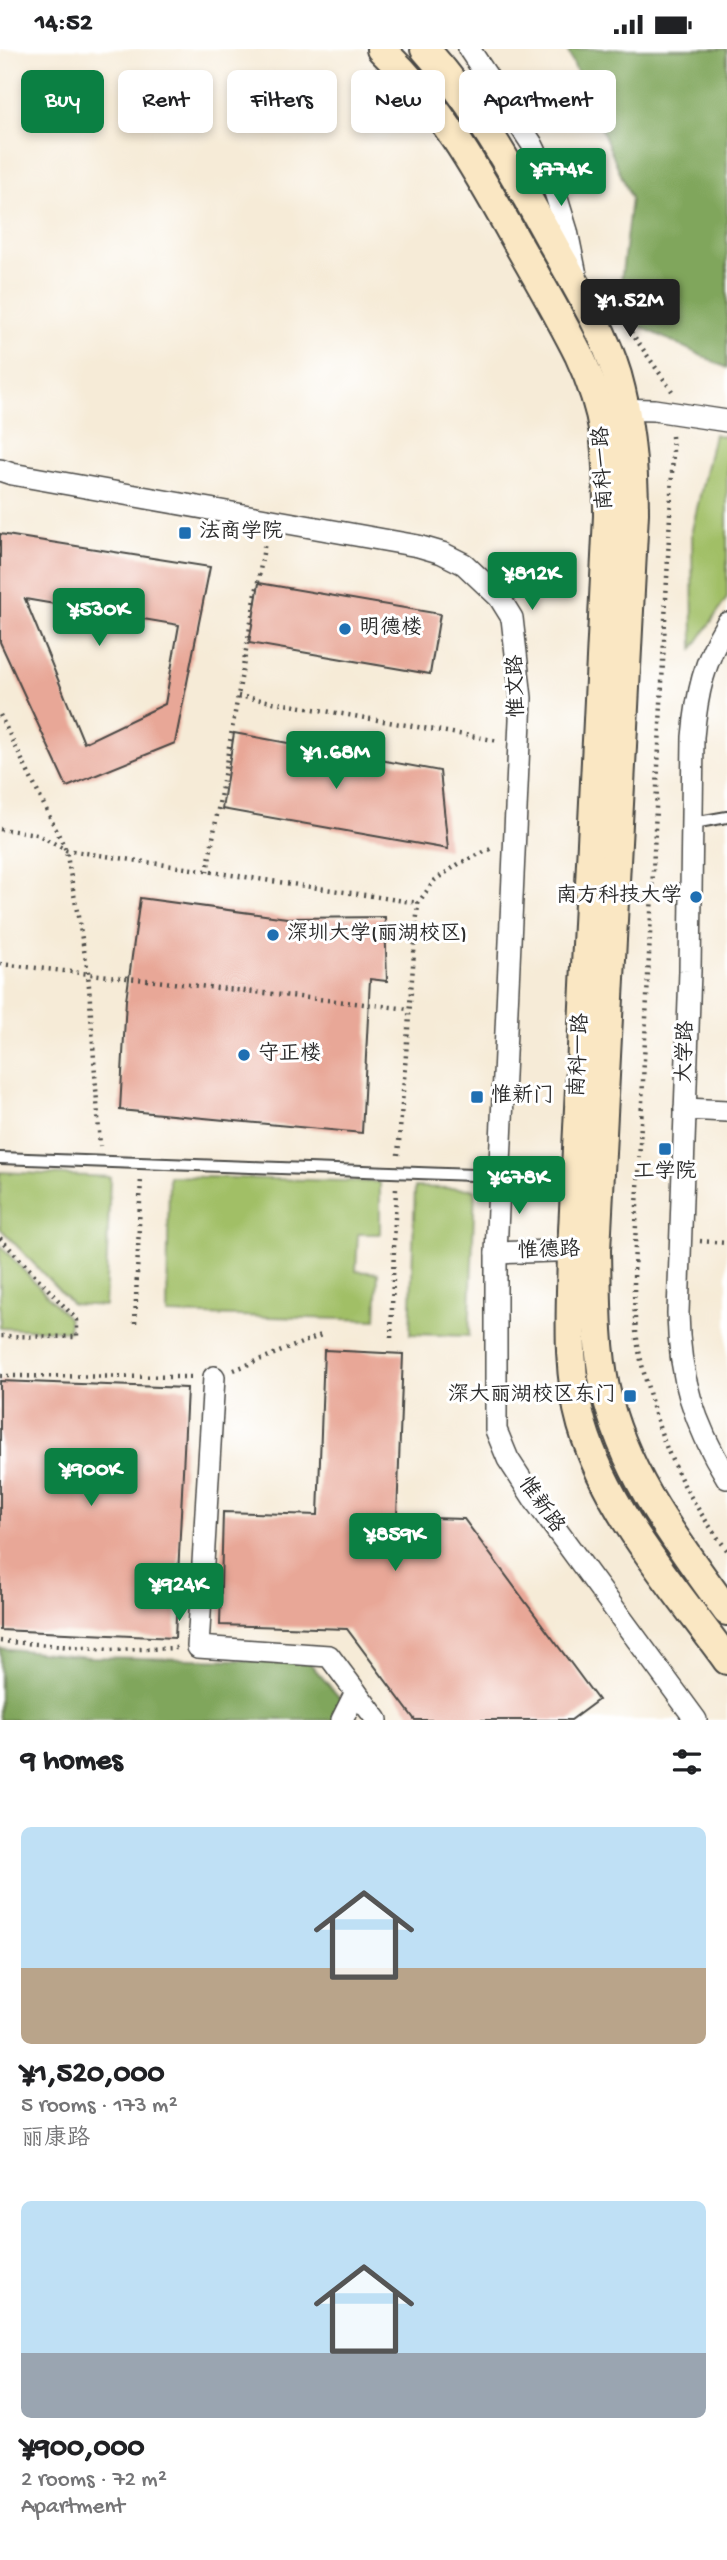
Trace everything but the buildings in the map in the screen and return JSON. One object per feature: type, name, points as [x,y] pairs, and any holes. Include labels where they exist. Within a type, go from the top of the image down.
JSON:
[{"type":"street","points":[[381,49],[442,116],[474,165],[567,331],[591,380],[613,409]]},
{"type":"street","points":[[425,49],[478,115],[500,149],[579,290],[605,343],[613,409]]},
{"type":"street","points":[[469,49],[532,144],[555,192],[567,231],[579,290]]},
{"type":"street","points":[[613,409],[654,410],[727,421]]},
{"type":"street","name":"南科一路","points":[[613,409],[606,436],[608,516],[584,1251],[570,1321],[573,1376],[586,1436],[598,1466],[622,1511],[727,1660]]},
{"type":"street","name":"惟文路","points":[[0,470],[418,545],[464,564],[499,597],[512,618],[521,698],[500,1176]]},
{"type":"street","name":"大学路","points":[[727,623],[713,645],[704,668],[696,703],[693,737],[693,823],[678,1342],[684,1378],[696,1420],[727,1478]]},
{"type":"street","points":[[685,1109],[727,1111]]},
{"type":"street","name":"惟德路","points":[[500,1176],[496,1253],[584,1251]]},
{"type":"street","name":"南科一路","points":[[584,1251],[606,1390],[621,1440],[642,1487],[666,1527],[727,1611]]},
{"type":"street","name":"惟新路","points":[[496,1253],[496,1430],[508,1459],[536,1502],[696,1720]]},
{"type":"street","points":[[214,1377],[198,1647],[329,1656],[377,1720]]},
{"type":"street","points":[[342,1720],[356,1692]]},
{"type":"lane","points":[[693,823],[727,817]]},
{"type":"lane","points":[[0,1157],[500,1176]]},
{"type":"path","points":[[671,431],[673,452],[639,1165],[636,1332],[658,1427],[671,1461],[704,1519],[727,1550]]},
{"type":"path","points":[[207,872],[266,541]]},
{"type":"path","points":[[238,697],[500,742]]},
{"type":"path","points":[[0,715],[66,851],[88,972],[101,1161]]},
{"type":"path","points":[[0,829],[37,834],[66,851],[418,903]]},
{"type":"path","points":[[391,1338],[397,1172],[418,903],[435,880],[460,863],[496,846]]},
{"type":"path","points":[[0,964],[410,1009]]},
{"type":"path","points":[[135,1323],[142,1162]]},
{"type":"path","points":[[0,1238],[77,1320],[76,1337],[0,1336]]},
{"type":"path","points":[[0,1376],[214,1377],[324,1334]]},
{"type":"path","points":[[0,1641],[109,1650],[198,1647]]},
{"type":"green space","points":[[567,49],[727,49],[727,368],[617,315],[631,198],[603,133],[616,133],[616,70],[576,70]]},
{"type":"green space","points":[[714,434],[727,437],[727,598],[693,649],[692,530]]},
{"type":"green space","points":[[0,1172],[110,1177],[105,1306],[72,1304],[0,1228]]},
{"type":"green space","points":[[169,1176],[380,1182],[380,1234],[358,1234],[356,1271],[378,1273],[376,1320],[167,1314]]},
{"type":"green space","points":[[415,1187],[475,1189],[469,1336],[410,1334]]},
{"type":"green space","points":[[0,1245],[69,1319],[69,1331],[0,1328]]},
{"type":"green space","points":[[0,1648],[89,1657],[308,1661],[359,1720],[0,1720]]},
{"type":"place","name":"法商学院","points":[[185,533]]},
{"type":"place","name":"明德楼","points":[[345,629]]},
{"type":"place","name":"南方科技大学","points":[[696,897]]},
{"type":"place","name":"深圳大学(丽湖校区)","points":[[273,935]]},
{"type":"place","name":"守正楼","points":[[244,1055]]},
{"type":"place","name":"惟新门","points":[[477,1097]]},
{"type":"place","name":"工学院","points":[[665,1149]]},
{"type":"place","name":"深大丽湖校区东门","points":[[630,1396]]}]
